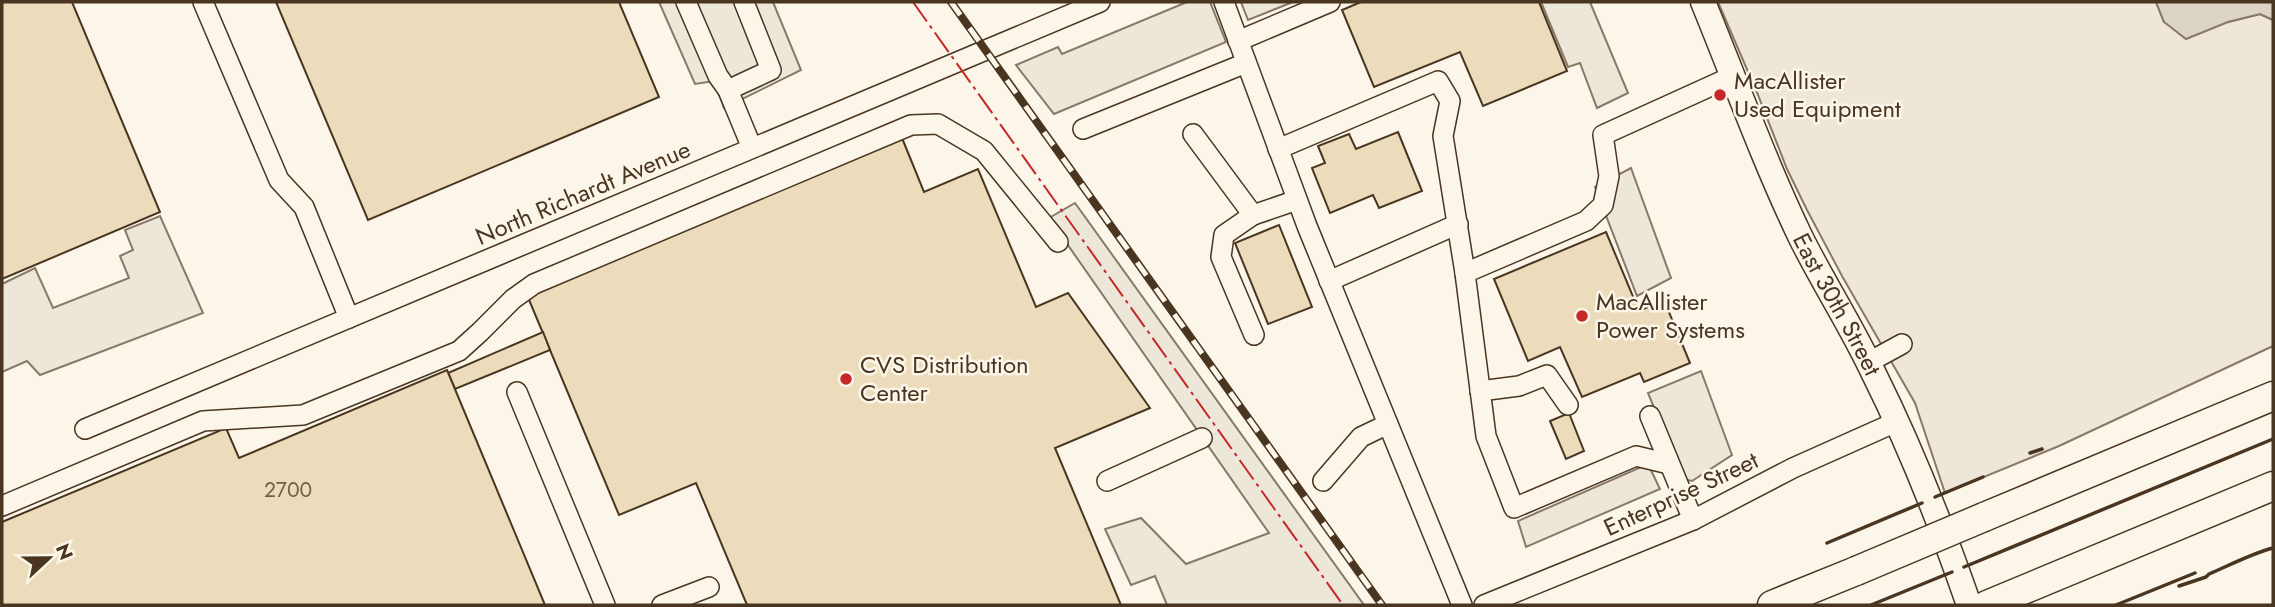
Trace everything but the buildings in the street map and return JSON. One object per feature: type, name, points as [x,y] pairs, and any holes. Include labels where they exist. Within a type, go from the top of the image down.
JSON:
[{"type":"highway","points":[[1772,605],[2273,396]]},
{"type":"highway","points":[[1987,605],[2273,486]]},
{"type":"main road","name":"East 30th Street","points":[[1703,2],[1802,239],[1869,362],[1896,422],[1969,605]]},
{"type":"street","points":[[203,2],[279,180],[304,207],[349,318]]},
{"type":"street","points":[[686,2],[718,76],[728,90],[752,149]]},
{"type":"street","points":[[728,90],[771,70],[744,2]]},
{"type":"street","name":"North Richardt Avenue","points":[[85,429],[1100,2]]},
{"type":"street","points":[[1224,2],[1297,200],[1462,605]]},
{"type":"street","points":[[1238,41],[1330,2]]},
{"type":"street","points":[[1083,129],[1246,63]]},
{"type":"street","points":[[1465,273],[1586,221],[1602,205],[1609,176],[1603,135],[1733,76]]},
{"type":"street","points":[[1278,149],[1438,81],[1450,101],[1443,136],[1458,224],[1486,436],[1514,508],[1636,456],[1669,464]]},
{"type":"street","points":[[2,506],[203,421],[303,415],[458,351],[513,299],[534,284],[911,125],[938,124],[985,151],[1058,242]]},
{"type":"street","points":[[1193,134],[1253,215]]},
{"type":"street","points":[[1254,335],[1221,257],[1224,235],[1253,215],[1297,200]]},
{"type":"street","points":[[1329,281],[1458,224]]},
{"type":"street","points":[[1869,362],[1902,344]]},
{"type":"street","points":[[1480,391],[1520,386],[1547,375],[1568,405]]},
{"type":"street","points":[[517,393],[605,605]]},
{"type":"street","points":[[1650,416],[1693,520]]},
{"type":"street","name":"Enterprise Street","points":[[1484,605],[1693,520],[1793,468],[1896,422]]},
{"type":"street","points":[[1322,481],[1361,437],[1388,424]]},
{"type":"street","points":[[1107,481],[1202,438]]},
{"type":"street","points":[[662,605],[709,587]]},
{"type":"shaded area","points":[[659,2],[773,2],[801,70],[724,108],[714,81],[695,84]]},
{"type":"shaded area","points":[[1187,2],[1210,2],[1226,42],[1054,114],[1016,65],[1058,47],[1062,54]]},
{"type":"shaded area","points":[[1241,2],[1293,2],[1248,20]]},
{"type":"shaded area","points":[[1541,2],[1590,2],[1628,93],[1597,108],[1580,63],[1568,67]]},
{"type":"shaded area","points":[[1718,2],[2156,2],[2164,22],[2228,22],[2260,14],[2273,20],[2273,346],[2059,446],[1945,493],[1915,403],[1807,210],[1787,169]]},
{"type":"shaded area","points":[[2156,2],[2273,2],[2273,20],[2260,14],[2228,22],[2186,39],[2164,22]]},
{"type":"shaded area","points":[[1631,168],[1671,278],[1637,296],[1595,187]]},
{"type":"shaded area","points":[[1075,203],[1364,605],[1167,605],[1155,576],[1131,585],[1105,529],[1141,518],[1186,564],[1269,533],[1049,218]]},
{"type":"shaded area","points":[[160,216],[203,313],[40,375],[27,361],[2,372],[2,284],[35,268],[53,308],[129,278],[120,256],[133,250],[125,230]]},
{"type":"shaded area","points":[[1701,371],[1732,455],[1692,481],[1683,479],[1648,393]]},
{"type":"shaded area","points":[[1648,464],[1660,489],[1526,547],[1518,521]]},
{"type":"railway","points":[[951,2],[1382,605]]},
{"type":"wall","points":[[1964,567],[2273,439]]},
{"type":"wall","points":[[2030,453],[2042,449]]},
{"type":"wall","points":[[1935,497],[1983,477]]},
{"type":"wall","points":[[1827,543],[1922,503]]},
{"type":"wall","points":[[2179,586],[2273,548]]},
{"type":"wall","points":[[1871,605],[1952,572]]},
{"type":"wall","points":[[2116,605],[2195,573]]},
{"type":"power","points":[[913,2],[1343,605]]},
{"type":"place","name":"MacAllister Used Equipment","points":[[1720,95]]},
{"type":"place","name":"MacAllister Power Systems","points":[[1582,316]]},
{"type":"place","name":"CVS Distribution Center","points":[[846,379]]}]
